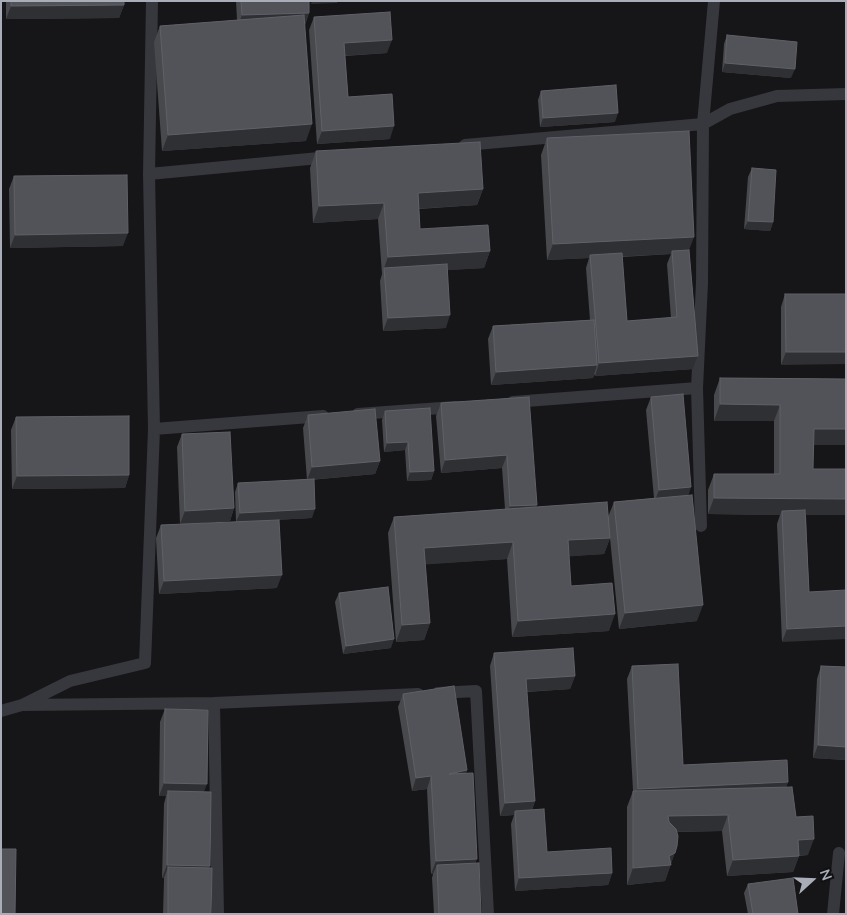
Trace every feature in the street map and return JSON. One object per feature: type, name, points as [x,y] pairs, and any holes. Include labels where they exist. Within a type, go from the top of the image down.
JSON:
[{"type":"lane","points":[[1,711],[22,705],[70,681],[145,663],[154,429],[149,174],[152,1]]},
{"type":"lane","points":[[701,526],[697,388],[702,283],[703,124],[714,1]]},
{"type":"lane","points":[[456,146],[703,124],[730,109],[777,96],[846,94]]},
{"type":"lane","points":[[149,174],[347,156]]},
{"type":"lane","points":[[500,403],[697,388]]},
{"type":"lane","points":[[154,429],[470,405]]},
{"type":"lane","points":[[22,705],[214,703],[476,691],[488,914]]},
{"type":"lane","points":[[214,703],[218,914]]},
{"type":"lane","points":[[833,914],[839,853]]},
{"type":"building","points":[[11,1],[124,1],[124,5],[11,6]]},
{"type":"building","points":[[241,1],[309,1],[309,13],[242,15]]},
{"type":"building","points":[[390,12],[392,40],[344,43],[348,97],[392,94],[394,126],[322,131],[314,17]]},
{"type":"building","points":[[304,15],[312,124],[168,135],[160,26]]},
{"type":"building","points":[[727,35],[797,42],[795,69],[725,63]]},
{"type":"building","points":[[616,85],[618,113],[543,118],[541,91]]},
{"type":"building","points":[[689,131],[694,237],[553,244],[547,138]]},
{"type":"building","points":[[480,142],[483,189],[418,193],[420,229],[488,225],[490,251],[388,257],[384,203],[319,206],[316,151]]},
{"type":"building","points":[[752,168],[776,170],[773,222],[748,221]]},
{"type":"building","points":[[127,175],[128,233],[15,235],[14,176]]},
{"type":"building","points":[[689,250],[698,356],[599,363],[590,255],[622,253],[627,321],[677,317],[672,251]]},
{"type":"building","points":[[447,264],[450,315],[388,318],[384,268]]},
{"type":"building","points":[[785,294],[846,294],[846,352],[786,352]]},
{"type":"building","points":[[594,320],[597,365],[496,372],[493,326]]},
{"type":"building","points":[[720,378],[846,379],[846,429],[814,429],[813,469],[846,469],[846,499],[714,498],[714,474],[780,474],[780,405],[720,404]]},
{"type":"building","points":[[683,394],[691,487],[659,490],[651,397]]},
{"type":"building","points":[[529,397],[537,505],[510,506],[507,455],[445,460],[441,403]]},
{"type":"building","points":[[430,408],[434,471],[410,472],[408,442],[387,443],[385,411]]},
{"type":"building","points":[[375,409],[380,461],[312,467],[308,415]]},
{"type":"building","points":[[129,416],[129,475],[17,476],[16,417]]},
{"type":"building","points":[[230,432],[234,508],[185,511],[182,434]]},
{"type":"building","points":[[314,479],[315,509],[240,513],[238,483]]},
{"type":"building","points":[[692,495],[703,605],[625,613],[614,502]]},
{"type":"building","points":[[607,502],[610,538],[568,540],[571,586],[612,583],[615,614],[518,621],[513,542],[424,548],[430,623],[402,625],[394,517]]},
{"type":"building","points":[[805,510],[809,592],[846,590],[846,626],[787,629],[782,511]]},
{"type":"building","points":[[279,520],[282,575],[164,581],[161,525]]},
{"type":"building","points":[[388,587],[394,639],[346,646],[339,593]]},
{"type":"building","points":[[573,648],[575,676],[526,679],[535,801],[505,803],[494,653]]},
{"type":"building","points":[[678,664],[683,765],[787,760],[788,782],[638,789],[632,666]]},
{"type":"building","points":[[821,666],[846,667],[846,747],[818,745]]},
{"type":"building","points":[[454,686],[467,770],[449,774],[473,773],[477,859],[436,861],[431,776],[416,778],[403,694]]},
{"type":"building","points":[[165,709],[208,710],[207,784],[164,783]]},
{"type":"building","points":[[792,787],[796,817],[813,816],[814,839],[798,840],[799,856],[733,860],[728,815],[668,816],[669,822],[676,829],[678,836],[675,853],[669,856],[671,865],[633,868],[633,791]]},
{"type":"building","points":[[168,791],[211,792],[210,866],[167,865]]},
{"type":"building","points":[[544,809],[547,852],[611,848],[612,873],[519,878],[515,811]]},
{"type":"building","points":[[1,849],[16,849],[15,914],[1,914]]},
{"type":"building","points":[[479,863],[481,914],[439,914],[437,865]]},
{"type":"building","points":[[168,867],[212,868],[211,914],[168,914]]},
{"type":"building","points":[[793,878],[798,914],[753,914],[748,884]]}]
